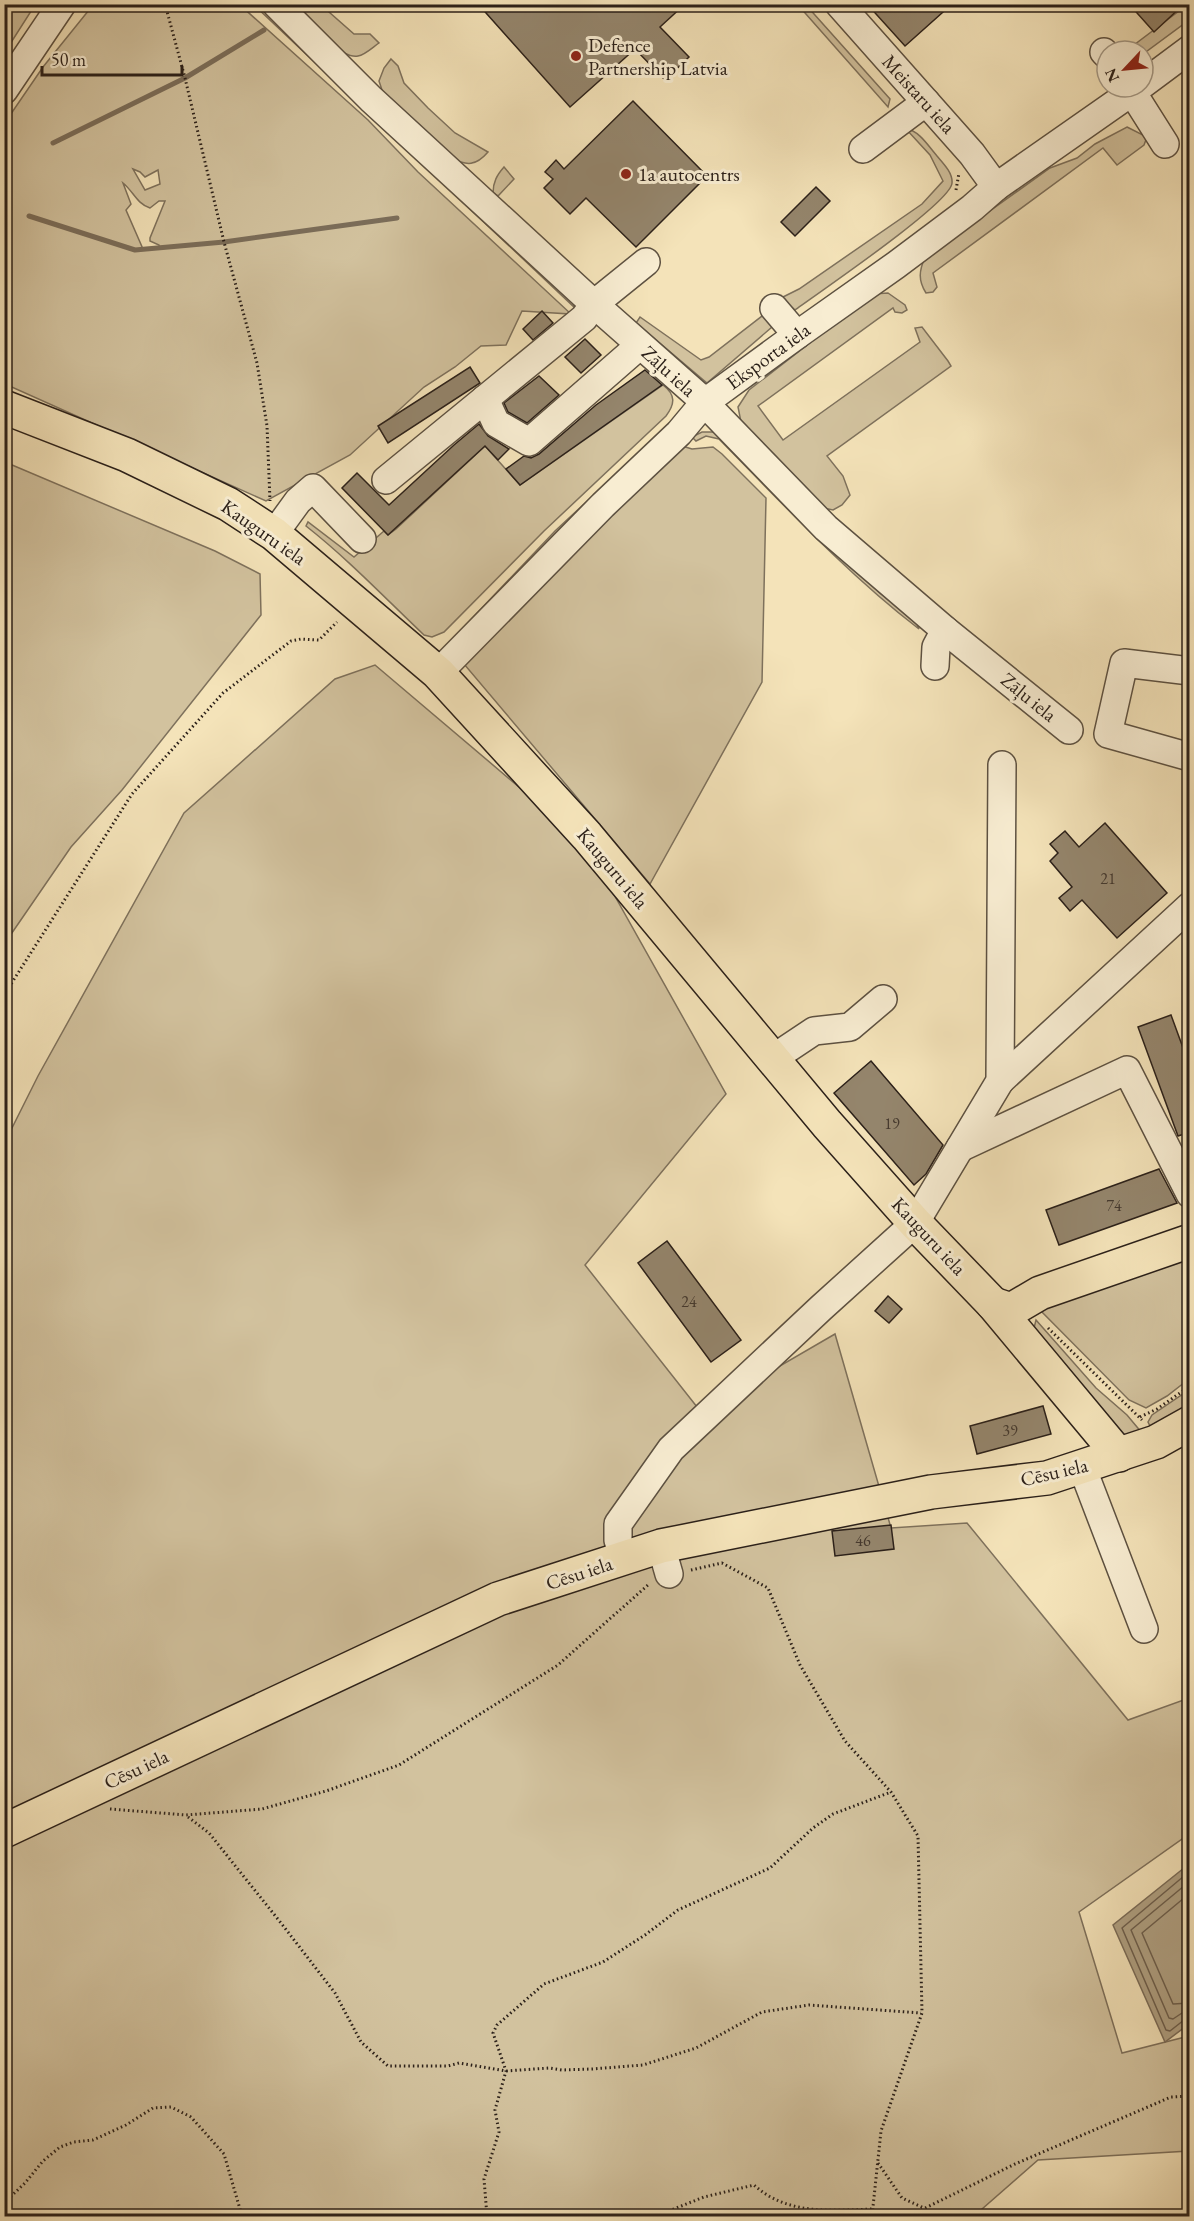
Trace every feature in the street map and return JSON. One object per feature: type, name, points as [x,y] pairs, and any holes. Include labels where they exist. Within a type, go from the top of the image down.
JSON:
[{"type":"main road","name":"Kauguru iela","points":[[4,407],[127,454],[228,504],[272,518],[350,605],[438,673],[587,836],[772,1059],[915,1223],[993,1304],[1119,1455]]},
{"type":"main road","points":[[993,1304],[1011,1310],[1040,1293],[1190,1240]]},
{"type":"main road","name":"Cēsu iela","points":[[4,1831],[498,1599],[623,1558],[665,1560],[931,1492],[1047,1478],[1156,1442],[1190,1423]]},
{"type":"street","points":[[4,90],[62,4]]},
{"type":"street","name":"Zāļu iela","points":[[276,4],[371,99],[704,403],[826,528],[945,630],[1069,730]]},
{"type":"street","name":"Meistaru iela","points":[[839,4],[972,154],[996,187]]},
{"type":"street","name":"Eksporta iela","points":[[1155,74],[1190,49]]},
{"type":"street","name":"Eksporta iela","points":[[438,673],[603,505],[679,434],[704,403],[896,266],[996,187],[1120,99]]},
{"type":"street","points":[[1142,99],[1165,144]]},
{"type":"street","points":[[863,149],[926,102]]},
{"type":"street","points":[[386,480],[584,318],[594,304],[646,262]]},
{"type":"street","points":[[774,308],[797,335]]},
{"type":"street","points":[[485,399],[496,423],[529,442],[631,353]]},
{"type":"street","points":[[272,518],[313,488],[362,539]]},
{"type":"street","points":[[935,666],[936,647],[945,630]]},
{"type":"street","points":[[1190,671],[1124,663],[1108,734],[1190,757]]},
{"type":"street","points":[[1000,1081],[1002,765]]},
{"type":"street","points":[[623,1558],[618,1540],[618,1524],[671,1449],[915,1223],[1000,1081],[1190,906]]},
{"type":"street","points":[[772,1059],[813,1030],[850,1027],[883,999]]},
{"type":"street","points":[[960,1148],[1127,1070],[1190,1194]]},
{"type":"street","points":[[1082,1467],[1144,1629]]},
{"type":"path","points":[[165,4],[256,363],[267,426],[272,518]]},
{"type":"path","points":[[4,995],[132,794],[223,693],[291,641],[319,640],[350,605]]},
{"type":"path","points":[[1042,1321],[1077,1358],[1140,1417],[1146,1427]]},
{"type":"path","points":[[1140,1417],[1157,1409],[1190,1386]]},
{"type":"path","points":[[103,1809],[186,1815],[262,1809],[326,1791],[399,1765],[558,1665],[639,1591],[665,1560],[722,1563],[768,1588],[800,1665],[845,1741],[891,1792],[918,1836],[922,2013],[881,2131],[872,2217]]},
{"type":"path","points":[[487,2217],[484,2179],[499,2132],[495,2110],[506,2071],[493,2033],[498,2025],[544,1984],[603,1962],[678,1910],[770,1868],[813,1828],[833,1814],[891,1792]]},
{"type":"path","points":[[186,1815],[209,1833],[335,1994],[361,2042],[388,2066],[448,2066],[459,2063],[506,2071],[643,2065],[696,2048],[762,2012],[808,2005],[922,2013]]},
{"type":"path","points":[[909,2217],[1015,2164],[1172,2097],[1190,2096]]},
{"type":"path","points":[[4,2203],[43,2161],[60,2147],[74,2142],[93,2140],[153,2108],[171,2107],[191,2117],[224,2154],[242,2217]]},
{"type":"path","points":[[878,2163],[902,2198],[924,2208]]},
{"type":"path","points":[[656,2217],[704,2197],[754,2185],[766,2196],[788,2205],[813,2210],[872,2209]]},
{"type":"shaded area","points":[[4,5],[35,5],[5,52]]},
{"type":"shaded area","points":[[93,5],[240,5],[368,120],[418,172],[571,314],[522,311],[506,345],[481,346],[455,367],[424,387],[350,455],[266,501],[5,384],[4,124],[43,67]],"holes":[[[133,169],[145,177],[158,170],[160,184],[145,190]],[[123,183],[138,200],[150,208],[159,201],[165,201],[150,238],[150,241],[159,245],[160,249],[143,249],[126,210],[131,204]]]},
{"type":"shaded area","points":[[254,5],[261,5],[573,302],[574,307]]},
{"type":"shaded area","points":[[289,5],[321,5],[354,34],[370,34],[379,43],[366,53],[358,56],[350,55],[332,45]]},
{"type":"shaded area","points":[[798,5],[806,5],[890,99],[888,107]]},
{"type":"shaded area","points":[[1189,5],[1189,20],[1155,45],[1155,39],[1142,39]]},
{"type":"shaded area","points":[[391,59],[398,66],[404,83],[455,133],[488,152],[484,157],[471,163],[451,158],[383,93],[379,81],[384,68]]},
{"type":"shaded area","points":[[1127,127],[1147,137],[1144,145],[1117,165],[1103,148],[933,273],[937,287],[933,292],[926,293],[920,275],[925,257],[1050,168],[1077,158],[1095,144]]},
{"type":"shaded area","points":[[906,129],[915,132],[947,168],[952,183],[946,194],[855,268],[795,310],[781,298],[799,289],[922,204],[943,181],[930,155]]},
{"type":"shaded area","points":[[504,167],[514,179],[498,196],[493,193],[494,185]]},
{"type":"shaded area","points":[[888,293],[905,305],[907,310],[902,313],[895,312],[893,308],[758,406],[783,440],[920,342],[915,328],[922,327],[948,361],[951,366],[827,456],[843,476],[850,495],[842,505],[833,510],[819,507],[741,422],[738,407],[749,390],[873,294]]},
{"type":"shaded area","points":[[766,313],[772,327],[707,383],[636,323],[640,317],[701,360],[709,357]]},
{"type":"shaded area","points":[[663,385],[670,392],[673,400],[666,416],[544,531],[444,632],[432,637],[424,635],[352,565],[306,526],[308,522],[354,557],[384,531],[388,535],[396,529],[485,446],[520,485]]},
{"type":"shaded area","points":[[668,426],[448,647],[443,649],[555,531]]},
{"type":"shaded area","points":[[702,432],[716,432],[880,593],[915,620],[919,629],[841,562],[719,439],[706,436],[696,441],[692,437]]},
{"type":"shaded area","points":[[682,446],[692,449],[713,447],[766,498],[762,682],[650,884],[464,664],[471,652]]},
{"type":"shaded area","points":[[5,462],[215,551],[260,574],[261,615],[122,790],[71,847],[5,943]]},
{"type":"shaded area","points":[[375,665],[585,843],[726,1094],[585,1265],[701,1412],[835,1334],[891,1528],[967,1523],[1128,1720],[1189,1698],[1189,1834],[1079,1912],[1122,2053],[1189,2036],[1189,2151],[1038,2160],[974,2216],[5,2216],[4,1144],[38,1076],[184,813],[335,679]]},
{"type":"shaded area","points":[[1189,1247],[1189,1379],[1146,1408],[1129,1400],[1038,1308]]},
{"type":"shaded area","points":[[1036,1320],[1096,1388],[1127,1415],[1147,1439],[1128,1438],[1110,1427],[1034,1328]]},
{"type":"shaded area","points":[[1189,1390],[1189,1415],[1154,1434],[1148,1422],[1152,1415]]},
{"type":"water","points":[[1189,1864],[1189,2024],[1165,2042],[1113,1925]]},
{"type":"building","name":"Defence Partnership Latvia","points":[[478,4],[685,4],[660,27],[689,57],[665,80],[635,49],[570,107]]},
{"type":"building","points":[[867,4],[952,4],[905,46]]},
{"type":"building","points":[[1129,4],[1184,4],[1154,32]]},
{"type":"building","name":"1a autocentrs","points":[[633,101],[707,176],[636,247],[586,198],[570,214],[544,188],[553,179],[545,172],[556,160],[564,169]]},
{"type":"building","points":[[816,187],[830,201],[795,236],[781,222]]},
{"type":"building","points":[[542,311],[553,323],[533,340],[523,329]]},
{"type":"building","points":[[585,339],[601,355],[581,373],[565,357]]},
{"type":"building","points":[[470,367],[480,383],[388,443],[378,426]]},
{"type":"building","points":[[645,370],[662,385],[520,485],[506,469],[524,456],[531,458],[539,454],[596,405]]},
{"type":"building","points":[[539,376],[559,395],[527,423],[508,412],[504,403]]},
{"type":"building","points":[[479,424],[488,436],[509,449],[498,460],[485,446],[388,535],[342,488],[357,473],[389,505]]},
{"type":"building","points":[[1105,823],[1167,893],[1117,938],[1082,900],[1070,911],[1059,898],[1072,887],[1050,861],[1058,853],[1050,844],[1065,831],[1079,847]]},
{"type":"building","points":[[1171,1015],[1190,1067],[1190,1132],[1178,1136],[1138,1027]]},
{"type":"building","points":[[871,1061],[943,1145],[926,1174],[914,1185],[834,1093]]},
{"type":"building","points":[[1159,1169],[1177,1203],[1059,1245],[1046,1210]]},
{"type":"building","points":[[667,1241],[741,1340],[711,1362],[638,1263]]},
{"type":"building","points":[[888,1296],[902,1309],[889,1323],[875,1311]]},
{"type":"building","points":[[1043,1406],[1051,1434],[977,1454],[970,1426]]},
{"type":"building","points":[[891,1525],[894,1549],[835,1556],[832,1531]]},
{"type":"waterway","points":[[53,143],[185,78],[264,30]]},
{"type":"waterway","points":[[29,216],[135,250],[224,242],[397,218]]},
{"type":"place","name":"Defence Partnership Latvia","points":[[576,56]]},
{"type":"place","name":"1a autocentrs","points":[[626,174]]}]
